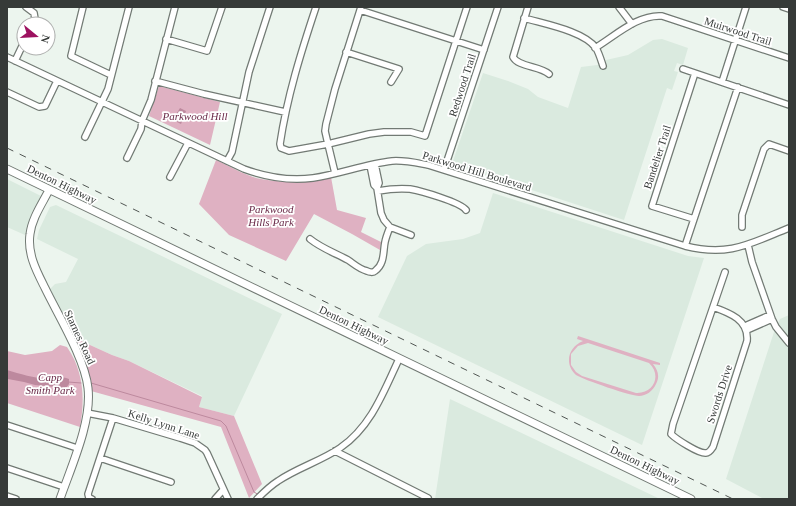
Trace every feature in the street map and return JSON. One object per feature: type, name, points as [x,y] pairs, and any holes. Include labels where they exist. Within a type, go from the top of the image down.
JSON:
[{"type":"main road","name":"Denton Highway","points":[[7,169],[687,498]]},
{"type":"main road","name":"Starnes Road","points":[[49,190],[32,223],[30,234],[30,251],[34,267],[76,350],[86,378],[88,390],[87,413],[84,428],[60,499]]},
{"type":"street","points":[[26,7],[34,13],[35,16]]},
{"type":"street","points":[[83,7],[71,56],[111,75]]},
{"type":"street","points":[[85,137],[108,89],[130,7]]},
{"type":"street","points":[[127,158],[141,129],[175,7]]},
{"type":"street","points":[[166,39],[207,51],[222,7]]},
{"type":"street","points":[[227,161],[232,152],[250,72],[270,7]]},
{"type":"street","points":[[316,7],[299,56],[285,112],[280,144],[281,148],[290,151],[384,132],[404,132],[425,136],[467,7]]},
{"type":"street","name":"Redwood Trail","points":[[444,170],[498,7]]},
{"type":"street","points":[[528,7],[513,54],[513,59],[517,62],[544,70],[549,74]]},
{"type":"street","points":[[620,7],[632,24]]},
{"type":"street","points":[[722,82],[746,7]]},
{"type":"street","points":[[782,7],[789,9]]},
{"type":"street","points":[[335,173],[328,144],[326,124],[360,8],[484,50]]},
{"type":"street","name":"Muirwood Trail","points":[[596,48],[642,18],[653,15],[662,16],[789,58]]},
{"type":"street","points":[[524,18],[575,34],[590,42],[596,48],[603,66]]},
{"type":"street","points":[[346,52],[399,69],[391,82]]},
{"type":"street","points":[[15,61],[17,56]]},
{"type":"street","name":"Parkwood Hill Boulevard","points":[[7,57],[188,143],[255,173],[280,178],[300,179],[314,178],[373,164],[393,161],[428,165],[685,246],[709,251],[720,251],[748,244],[789,228]]},
{"type":"street","points":[[683,69],[789,104]]},
{"type":"street","name":"Bandelier Trail","points":[[694,219],[652,206],[695,73]]},
{"type":"street","points":[[7,92],[39,107],[43,107],[45,106],[57,81]]},
{"type":"street","points":[[155,81],[204,94],[285,112]]},
{"type":"street","points":[[685,246],[738,88]]},
{"type":"street","points":[[170,178],[188,143]]},
{"type":"street","points":[[742,227],[742,216],[764,149],[769,144],[789,151]]},
{"type":"street","points":[[373,164],[379,183],[378,189],[381,213],[384,220],[390,227],[411,235]]},
{"type":"street","points":[[378,189],[410,189],[454,202],[464,207],[466,210]]},
{"type":"street","points":[[310,239],[317,245],[348,260],[359,268],[371,272],[378,268],[383,259],[384,244],[390,227]]},
{"type":"street","points":[[748,244],[752,262],[771,317],[776,327],[789,343]]},
{"type":"street","points":[[724,272],[713,307],[738,318],[746,328],[771,317]]},
{"type":"street","name":"Swords Drive","points":[[713,307],[673,424],[671,434],[674,438],[701,452],[706,453],[710,451],[747,341],[746,328]]},
{"type":"street","points":[[257,499],[278,480],[335,451],[347,442],[370,418],[399,358]]},
{"type":"street","name":"Kelly Lynn Lane","points":[[87,413],[113,418],[195,443],[207,454],[228,499]]},
{"type":"street","points":[[90,497],[100,458],[113,418]]},
{"type":"street","points":[[7,425],[77,448]]},
{"type":"street","points":[[335,451],[428,498]]},
{"type":"street","points":[[100,458],[171,482]]},
{"type":"street","points":[[7,468],[64,487]]},
{"type":"street","points":[[215,499],[223,490]]},
{"type":"street","points":[[7,496],[16,499]]},
{"type":"shaded area","points":[[662,39],[688,48],[683,65],[677,63],[674,71],[678,72],[672,90],[667,88],[624,220],[452,164],[483,73],[528,89],[538,97],[568,108],[581,67],[605,64],[606,60],[628,55],[653,40]]},
{"type":"shaded area","points":[[180,108],[186,111],[181,124],[175,121],[175,116]]},
{"type":"shaded area","points":[[7,179],[41,196],[32,212],[25,235],[7,227]]},
{"type":"shaded area","points":[[493,193],[688,256],[704,258],[642,445],[378,317],[407,256],[426,244],[463,239],[480,233]]},
{"type":"shaded area","points":[[56,205],[282,314],[234,416],[199,407],[202,396],[129,361],[76,340],[50,289],[55,284],[66,282],[78,259],[37,239],[39,230],[50,207]]},
{"type":"shaded area","points":[[789,315],[789,499],[764,499],[726,479],[774,332],[780,319]]},
{"type":"shaded area","points":[[7,370],[27,376],[51,379],[66,378],[69,379],[69,384],[66,388],[35,385],[8,379]]},
{"type":"shaded area","points":[[450,399],[660,499],[435,499]]},
{"type":"green space","name":"Parkwood Hill","points":[[159,86],[220,102],[210,145],[149,116]]},
{"type":"green space","name":"Parkwood Hills Park","points":[[216,160],[246,174],[265,180],[294,181],[331,177],[337,210],[366,218],[361,232],[381,242],[380,250],[314,214],[286,261],[229,235],[199,204]]},
{"type":"green space","points":[[578,336],[660,363],[660,365],[653,364],[658,376],[655,387],[647,394],[639,396],[608,387],[576,375],[570,366],[569,356],[574,347],[583,341],[577,339]],"holes":[[[588,343],[649,363],[655,373],[654,383],[647,390],[636,393],[582,376],[576,372],[571,365],[571,354],[578,346]]]},
{"type":"green space","points":[[76,340],[129,361],[202,397],[199,407],[234,416],[262,484],[249,498],[221,427],[91,391],[84,358]]},
{"type":"green space","name":"Capp Smith Park","points":[[60,345],[67,347],[73,356],[80,376],[83,396],[80,427],[7,403],[7,351],[25,355],[52,351]]},
{"type":"waterway","points":[[68,382],[81,383]]},
{"type":"waterway","points":[[91,383],[221,421],[226,426],[254,492],[259,495]]},
{"type":"railway","points":[[7,148],[733,499]]}]
